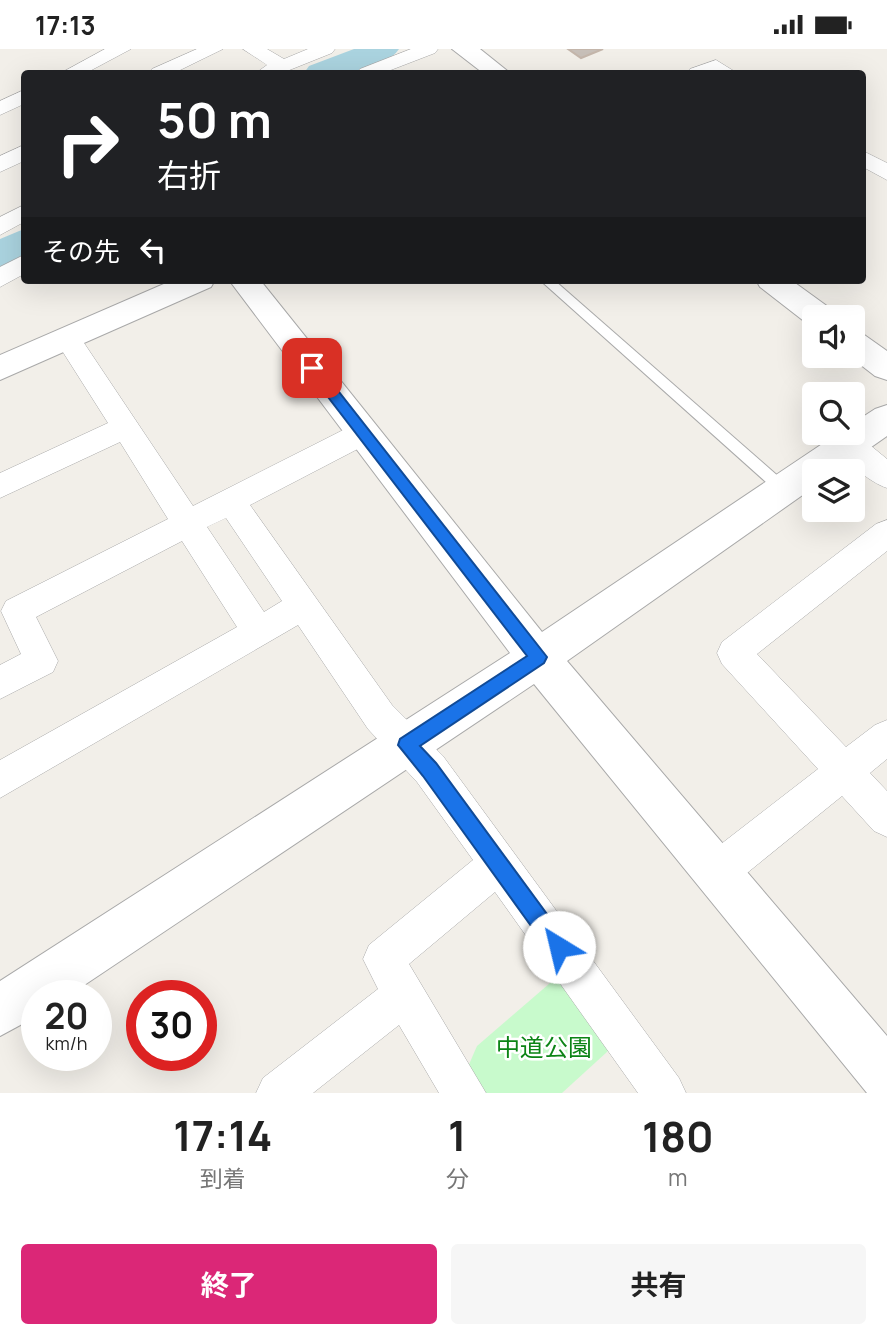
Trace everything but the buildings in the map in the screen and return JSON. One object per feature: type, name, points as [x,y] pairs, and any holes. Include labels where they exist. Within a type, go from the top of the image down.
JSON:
[{"type":"street","points":[[77,70],[121,49]]},
{"type":"street","points":[[166,70],[213,49]]},
{"type":"street","points":[[253,49],[274,70],[325,49]]},
{"type":"street","points":[[375,70],[428,49]]},
{"type":"street","points":[[464,49],[494,70]]},
{"type":"street","points":[[866,158],[887,149]]},
{"type":"street","points":[[0,165],[21,154]]},
{"type":"street","points":[[866,160],[887,173]]},
{"type":"street","points":[[0,227],[21,214]]},
{"type":"street","points":[[0,278],[21,265]]},
{"type":"street","points":[[0,368],[191,284]]},
{"type":"street","points":[[247,284],[538,657],[887,1076]]},
{"type":"street","points":[[776,284],[804,305]]},
{"type":"street","points":[[68,338],[258,631]]},
{"type":"street","points":[[865,352],[887,368]]},
{"type":"street","points":[[865,433],[887,418]]},
{"type":"street","points":[[0,486],[125,426]]},
{"type":"street","points":[[0,683],[41,661],[17,611],[363,433]]},
{"type":"street","points":[[0,1011],[407,745],[847,445]]},
{"type":"street","points":[[850,445],[887,477]]},
{"type":"street","points":[[231,501],[380,717],[430,769],[664,1093]]},
{"type":"street","points":[[887,533],[734,653],[887,818]]},
{"type":"street","points":[[0,781],[303,606]]},
{"type":"street","points":[[717,872],[887,737]]},
{"type":"street","points":[[464,1093],[383,959],[499,864]]},
{"type":"street","points":[[278,1093],[406,994]]},
{"type":"lane","points":[[551,284],[782,488]]},
{"type":"green space","name":"中道公園","points":[[564,971],[619,1041],[562,1093],[482,1093],[467,1069],[477,1046]]},
{"type":"waterway","points":[[329,70],[383,49]]},
{"type":"waterway","points":[[0,257],[21,244]]},
{"type":"route","points":[[312,368],[538,657],[407,745],[430,769],[559,947]]}]
